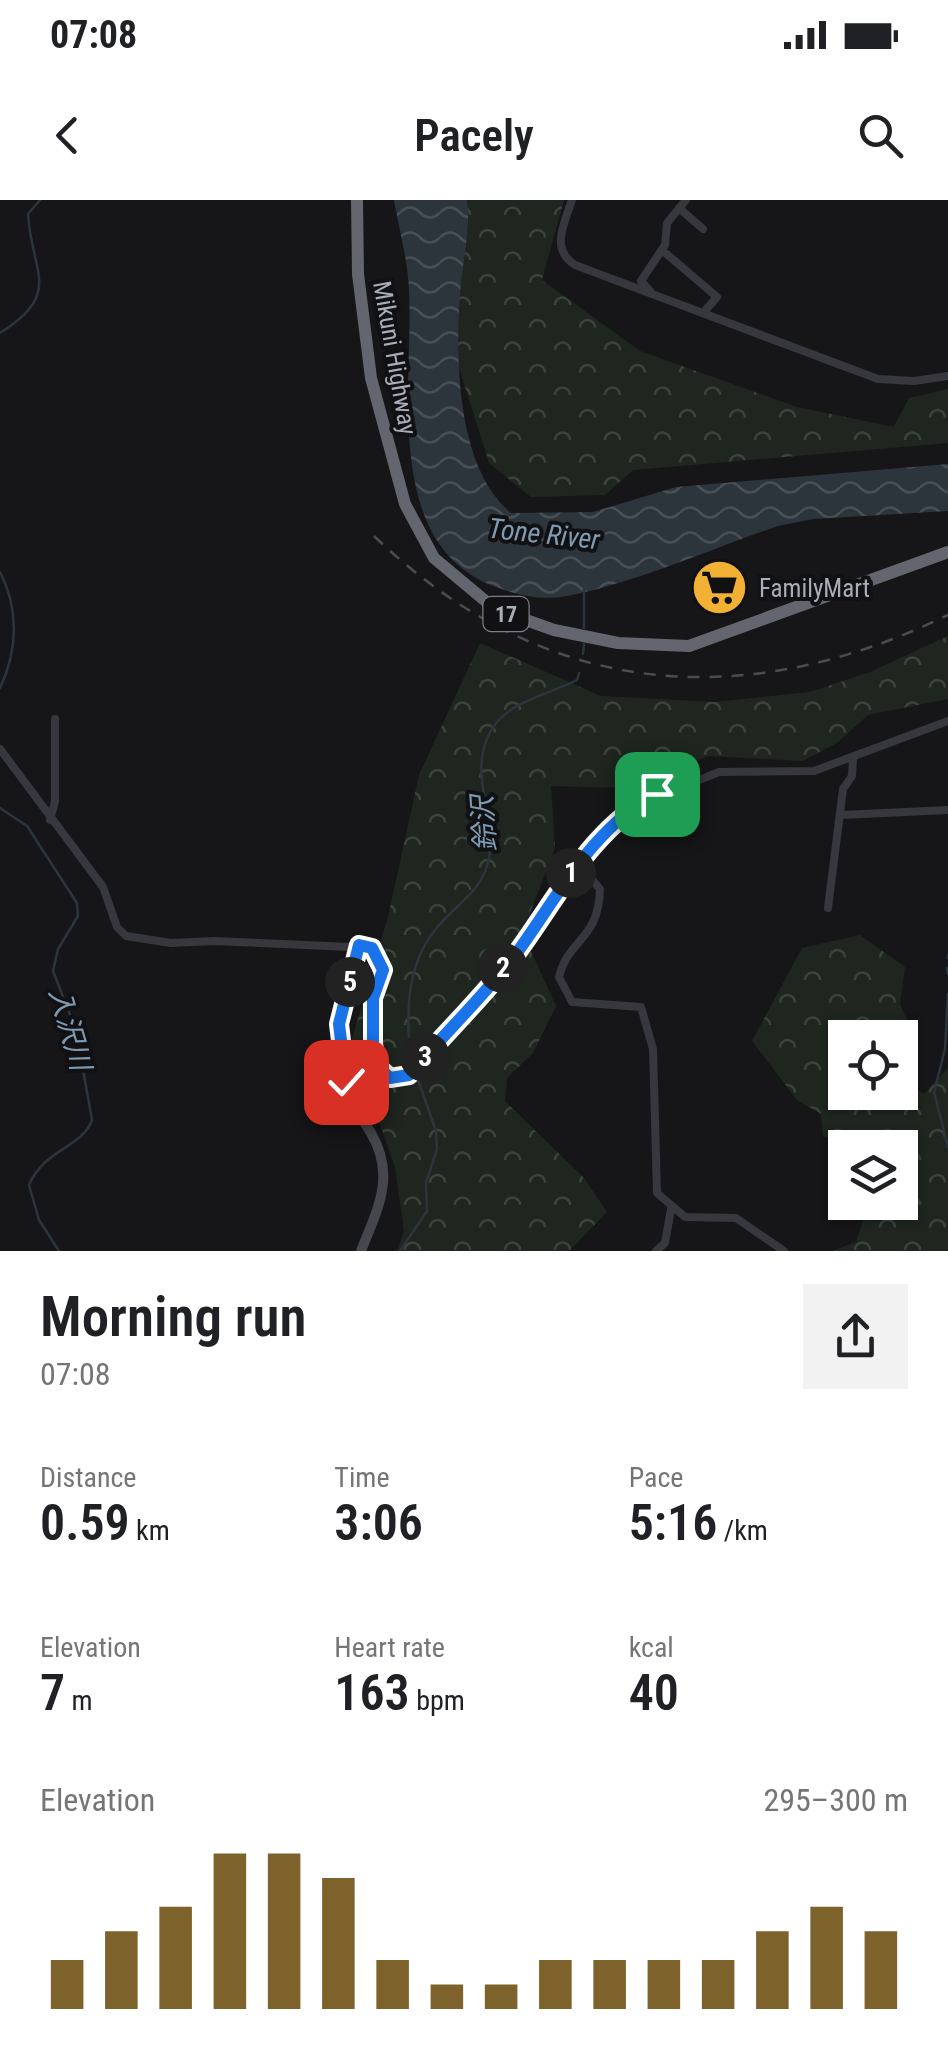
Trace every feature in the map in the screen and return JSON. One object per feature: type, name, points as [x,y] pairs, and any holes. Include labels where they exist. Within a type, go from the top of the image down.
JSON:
[{"type":"highway","name":"Mikuni Highway","points":[[357,200],[358,274],[371,378],[405,504],[434,558],[495,609],[554,630],[618,643],[689,646],[948,552]]},
{"type":"street","points":[[572,200],[560,246],[566,259],[878,379],[914,382],[948,376]]},
{"type":"street","points":[[652,294],[641,281],[662,250],[666,224],[683,204],[703,229]]},
{"type":"street","points":[[662,250],[717,297],[704,314]]},
{"type":"street","points":[[50,820],[56,719]]},
{"type":"street","points":[[0,749],[103,887],[117,927],[126,936],[171,943],[372,948],[383,970],[371,1023],[379,1068],[390,1078],[409,1075],[514,956],[578,864],[634,806],[719,772],[814,771],[948,721]]},
{"type":"street","points":[[828,908],[843,790],[852,776],[854,759]]},
{"type":"street","points":[[841,815],[948,810]]},
{"type":"street","points":[[578,864],[600,890],[598,917],[586,940],[563,958],[559,977],[572,1002],[641,1007],[654,1048],[657,1192],[672,1210],[684,1217],[736,1218],[784,1251]]},
{"type":"street","points":[[359,945],[339,1024],[340,1043],[346,1082],[380,1150],[386,1178],[361,1251]]},
{"type":"street","points":[[656,1251],[666,1244],[672,1210]]},
{"type":"green space","points":[[460,200],[564,200],[542,280],[640,351],[797,407],[894,427],[909,398],[948,389],[948,443],[633,470],[605,495],[531,497],[489,463],[443,317],[464,253]]},
{"type":"green space","points":[[948,636],[948,699],[868,715],[837,743],[802,761],[709,756],[628,788],[551,786],[555,848],[530,913],[530,949],[556,1006],[533,1053],[507,1078],[505,1101],[584,1178],[607,1212],[569,1251],[397,1251],[404,1231],[395,1167],[351,1042],[388,917],[419,775],[480,643],[601,696],[715,702],[810,692],[870,672]]},
{"type":"green space","points":[[860,935],[905,967],[900,1004],[907,1020],[828,1020],[828,1110],[918,1110],[918,1090],[924,1094],[948,1068],[948,1251],[832,1251],[856,1242],[863,1220],[918,1220],[918,1130],[828,1130],[828,1138],[823,1136],[821,1114],[797,1100],[752,1041],[802,948]]},
{"type":"water","name":"Tone River","points":[[394,200],[467,200],[458,349],[463,412],[480,469],[493,494],[511,513],[593,512],[676,487],[948,464],[948,511],[813,519],[778,526],[646,574],[567,596],[529,596],[493,586],[457,564],[433,534],[419,498],[408,413],[408,279]]},
{"type":"waterway","name":"入沢川","points":[[0,333],[20,319],[38,293],[28,214],[40,200]]},
{"type":"waterway","name":"入沢川","points":[[0,572],[11,600],[14,630],[0,688]]},
{"type":"waterway","name":"鈴沢","points":[[584,590],[584,628]]},
{"type":"waterway","name":"鈴沢","points":[[583,654],[584,644]]},
{"type":"waterway","name":"鈴沢","points":[[411,1063],[408,1011],[418,960],[435,930],[481,880],[489,858],[489,824],[481,773],[487,739],[496,723],[513,708],[577,680],[579,673]]},
{"type":"waterway","name":"入沢川","points":[[0,808],[27,826],[77,903],[78,916],[58,949],[53,971],[76,1030],[92,1120],[80,1137],[44,1163],[29,1185],[39,1220],[59,1251]]},
{"type":"waterway","points":[[947,968],[948,974]]},
{"type":"waterway","points":[[948,994],[945,1049],[934,1092],[948,1147]]},
{"type":"waterway","name":"鈴沢","points":[[400,1251],[427,1211],[426,1183],[437,1149],[436,1131],[417,1077]]},
{"type":"railway","points":[[374,536],[439,590],[506,631],[575,659],[647,674],[720,677],[795,668],[871,647],[948,615]]},
{"type":"place","name":"FamilyMart","points":[[720,588]]},
{"type":"route","points":[[346,1082],[339,1024],[359,945],[372,948],[383,970],[373,998],[371,1023],[379,1068],[390,1078],[409,1075],[514,956],[578,864],[634,806],[657,794]]}]
